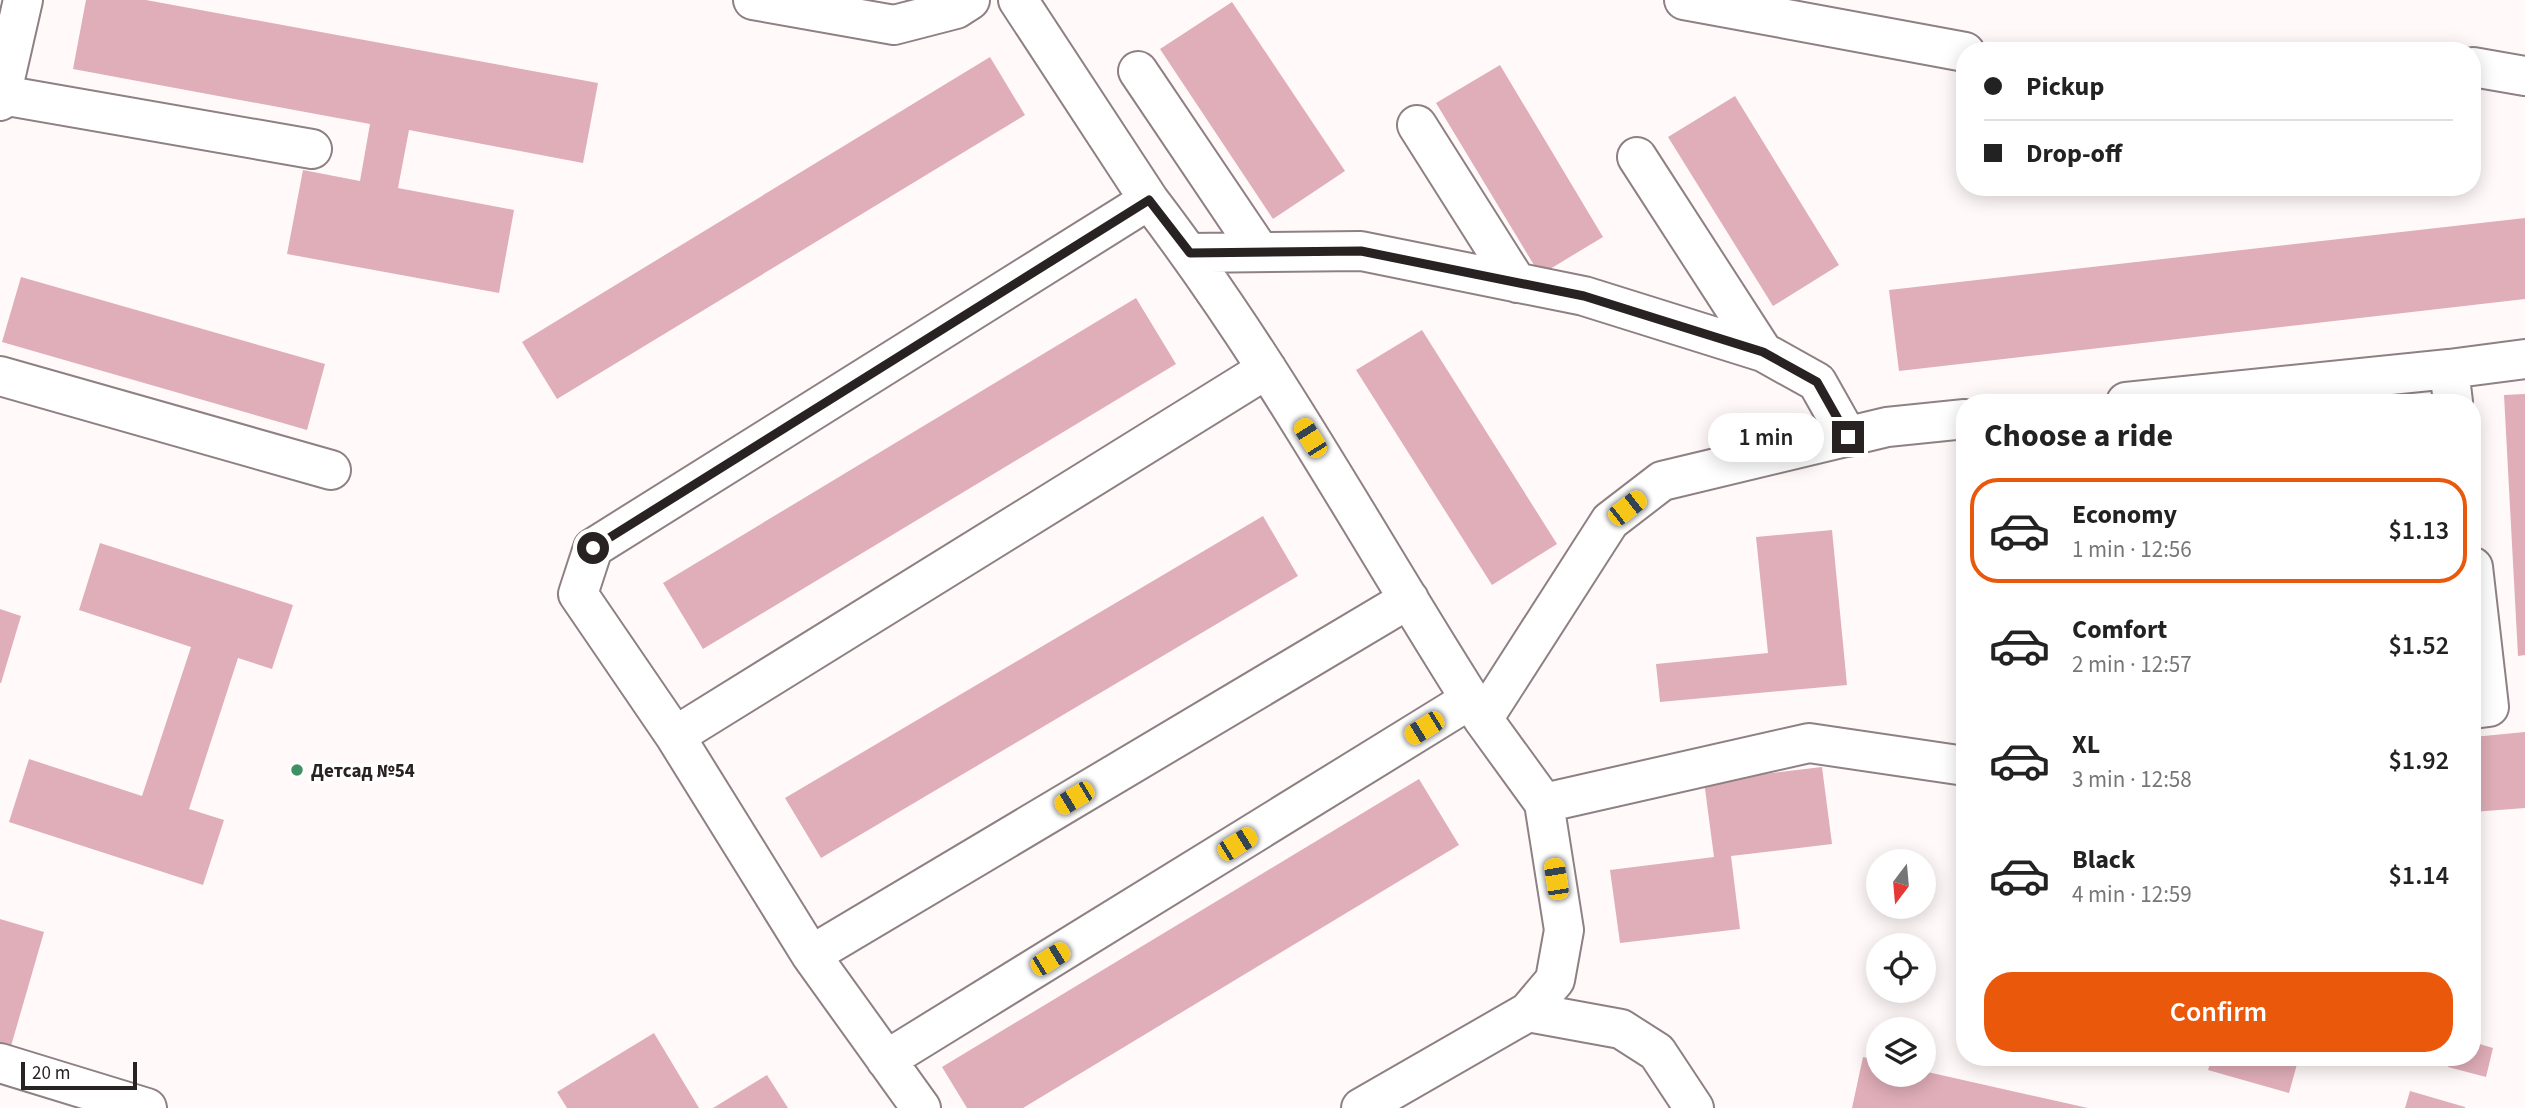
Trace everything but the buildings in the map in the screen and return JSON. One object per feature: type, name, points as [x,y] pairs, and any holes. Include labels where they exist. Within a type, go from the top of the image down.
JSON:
[{"type":"street","points":[[23,0],[1,98],[312,149]]},
{"type":"street","points":[[753,0],[894,25],[956,9],[971,0]]},
{"type":"street","points":[[1018,0],[1149,200],[1190,253],[1267,369],[1477,709],[1544,803],[1564,930],[1555,980],[1528,1012],[1361,1108]]},
{"type":"street","points":[[1684,0],[1956,50]]},
{"type":"street","points":[[2481,68],[2525,76]]},
{"type":"street","points":[[1138,71],[1260,252]]},
{"type":"street","points":[[1416,125],[1517,282]]},
{"type":"street","points":[[1637,157],[1763,352]]},
{"type":"street","points":[[921,1108],[811,955],[675,736],[578,594],[593,548],[1149,200]]},
{"type":"street","points":[[1190,253],[1361,251],[1584,296],[1763,352],[1817,382],[1848,437]]},
{"type":"street","points":[[2288,394],[2451,386],[2525,359]]},
{"type":"street","points":[[675,736],[1267,369]]},
{"type":"street","points":[[0,376],[331,470]]},
{"type":"street","points":[[886,1060],[1477,709],[1610,521],[1662,481],[1887,427],[1956,420]]},
{"type":"street","points":[[811,955],[1409,599]]},
{"type":"street","points":[[2481,637],[2489,707],[2481,708]]},
{"type":"street","points":[[1544,803],[1809,743],[1956,765]]},
{"type":"street","points":[[1528,1012],[1621,1029],[1657,1052],[1694,1108]]},
{"type":"street","points":[[0,1063],[147,1108]]},
{"type":"place","name":"Детсад №54","points":[[297,770]]},
{"type":"route","points":[[593,548],[1149,200],[1190,253],[1361,251],[1584,296],[1763,352],[1817,382],[1848,437]]}]
